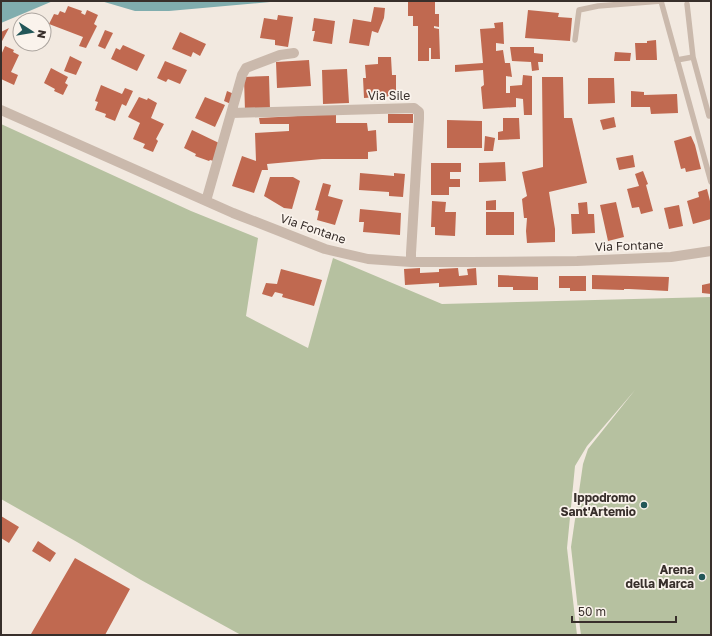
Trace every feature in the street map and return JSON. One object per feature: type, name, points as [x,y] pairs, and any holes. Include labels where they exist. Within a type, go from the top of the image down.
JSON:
[{"type":"street","points":[[206,201],[242,75],[246,68],[280,55],[294,53]]},
{"type":"street","name":"Via Sile","points":[[232,113],[414,108],[419,112],[410,253],[411,262]]},
{"type":"street","name":"Via Fontane","points":[[1,110],[206,201],[325,249],[368,259],[411,262],[577,261],[671,257],[711,251]]},
{"type":"lane","points":[[575,40],[579,10],[598,6],[661,1],[711,182]]},
{"type":"lane","points":[[687,4],[693,57],[709,116]]},
{"type":"lane","points":[[677,60],[693,57]]},
{"type":"green space","points":[[1,124],[191,211],[258,238],[246,316],[308,348],[333,258],[442,304],[711,297],[711,635],[581,635],[571,547],[583,464],[588,449],[635,390],[587,446],[575,466],[567,548],[577,635],[241,635],[141,580],[1,499]]},
{"type":"water","points":[[1,1],[53,1],[27,12],[12,12],[12,18],[1,23]]},
{"type":"water","points":[[101,1],[281,1],[169,11],[135,11]]},
{"type":"building","points":[[408,1],[435,1],[435,14],[439,14],[439,27],[434,26],[434,28],[439,29],[440,59],[431,59],[431,48],[429,48],[429,61],[418,61],[418,26],[413,26],[413,16],[408,16]]},
{"type":"building","points":[[68,6],[82,11],[81,13],[85,15],[87,10],[98,15],[94,24],[97,26],[86,48],[79,46],[83,37],[52,25],[52,18],[54,14],[58,15],[60,11],[65,13]]},
{"type":"building","points":[[374,7],[385,8],[384,18],[378,33],[372,31],[369,46],[349,43],[353,19],[371,22]]},
{"type":"building","points":[[528,10],[559,13],[558,17],[572,18],[570,41],[525,38]]},
{"type":"building","points":[[278,15],[293,17],[288,47],[275,45],[275,40],[260,38],[264,18],[277,20]]},
{"type":"building","points":[[314,18],[335,21],[332,44],[313,41],[315,31],[312,31]]},
{"type":"building","points":[[503,22],[504,44],[496,43],[496,51],[503,50],[505,63],[510,63],[512,77],[506,76],[506,93],[510,93],[510,86],[522,85],[523,75],[532,76],[532,115],[524,115],[523,99],[516,98],[516,107],[483,109],[481,87],[484,85],[483,70],[455,72],[455,65],[483,63],[480,29],[495,28],[494,23]]},
{"type":"building","points":[[9,28],[1,43],[1,32]]},
{"type":"building","points":[[105,30],[113,33],[105,49],[98,46]]},
{"type":"building","points":[[180,32],[206,44],[200,56],[193,52],[191,57],[172,49]]},
{"type":"building","points":[[656,40],[657,60],[636,60],[635,43],[647,43],[647,41]]},
{"type":"building","points":[[123,45],[145,55],[137,71],[111,59],[116,48],[120,50]]},
{"type":"building","points":[[5,46],[12,49],[12,52],[19,55],[11,72],[18,75],[14,85],[1,79],[1,55]]},
{"type":"building","points":[[510,47],[534,47],[534,53],[543,54],[543,62],[538,62],[539,70],[532,71],[531,62],[512,61]]},
{"type":"building","points":[[615,52],[631,53],[630,61],[614,61]]},
{"type":"building","points":[[70,56],[82,62],[76,75],[64,71]]},
{"type":"building","points":[[378,57],[391,57],[392,75],[396,75],[396,96],[364,98],[363,78],[366,78],[365,65],[378,64]]},
{"type":"building","points":[[309,60],[311,86],[277,88],[276,62]]},
{"type":"building","points":[[165,61],[187,70],[180,84],[168,79],[166,82],[157,78]]},
{"type":"building","points":[[51,68],[68,77],[65,83],[68,85],[63,95],[54,91],[55,89],[44,83]]},
{"type":"building","points":[[347,69],[349,103],[323,104],[322,70]]},
{"type":"building","points":[[269,76],[270,110],[245,111],[244,77]]},
{"type":"building","points":[[542,77],[563,77],[564,118],[572,118],[587,183],[549,192],[555,229],[555,242],[527,243],[527,218],[524,218],[522,199],[527,196],[522,172],[543,167]]},
{"type":"building","points":[[588,78],[614,78],[615,103],[588,104]]},
{"type":"building","points":[[101,85],[122,94],[125,88],[133,91],[126,106],[122,104],[115,121],[105,117],[106,114],[95,110],[98,102],[95,101]]},
{"type":"building","points":[[227,91],[234,94],[231,104],[224,101]]},
{"type":"building","points":[[631,91],[644,92],[644,95],[677,94],[678,113],[651,114],[650,107],[631,107]]},
{"type":"building","points":[[139,97],[147,100],[148,98],[157,103],[151,118],[164,124],[156,139],[158,141],[153,152],[143,148],[145,144],[133,139],[140,123],[128,117]]},
{"type":"building","points":[[205,97],[225,105],[215,127],[195,118]]},
{"type":"building","points":[[336,114],[336,123],[367,123],[368,131],[376,130],[377,151],[368,152],[368,159],[322,159],[267,164],[268,170],[262,170],[254,193],[232,186],[242,156],[256,161],[255,133],[289,131],[289,124],[260,124],[259,118]]},
{"type":"building","points":[[388,114],[413,114],[413,123],[388,123]]},
{"type":"building","points":[[614,117],[616,127],[603,130],[600,120]]},
{"type":"building","points":[[503,118],[519,118],[520,139],[498,140],[498,132],[503,131]]},
{"type":"building","points":[[447,120],[482,121],[482,148],[447,148]]},
{"type":"building","points":[[192,130],[219,143],[214,161],[209,161],[195,156],[196,154],[184,148]]},
{"type":"building","points":[[485,136],[495,138],[493,151],[484,151]]},
{"type":"building","points":[[691,136],[695,145],[701,169],[686,172],[685,168],[681,169],[674,141]]},
{"type":"building","points":[[633,155],[635,167],[619,170],[616,158]]},
{"type":"building","points":[[505,162],[506,181],[479,182],[479,163]]},
{"type":"building","points":[[431,163],[461,163],[461,172],[450,172],[450,179],[460,179],[460,187],[449,187],[449,195],[431,195]]},
{"type":"building","points":[[643,171],[648,184],[646,185],[653,211],[641,214],[639,207],[632,208],[627,189],[639,186],[635,174]]},
{"type":"building","points":[[360,173],[394,176],[394,173],[405,174],[403,197],[389,196],[389,192],[359,190]]},
{"type":"building","points":[[270,177],[293,177],[300,181],[292,209],[284,208],[264,196]]},
{"type":"building","points":[[323,183],[331,185],[328,196],[343,200],[335,225],[317,220],[319,211],[315,210]]},
{"type":"building","points":[[707,189],[711,205],[711,219],[693,224],[687,201],[699,197],[698,192]]},
{"type":"building","points":[[496,200],[496,210],[486,210],[486,201]]},
{"type":"building","points":[[432,201],[446,202],[445,212],[456,212],[455,236],[435,235],[435,227],[431,227]]},
{"type":"building","points":[[587,202],[588,214],[594,214],[595,233],[572,234],[571,214],[579,214],[578,203]]},
{"type":"building","points":[[616,202],[624,237],[608,241],[600,205]]},
{"type":"building","points":[[679,205],[683,226],[669,229],[664,208]]},
{"type":"building","points":[[360,209],[401,213],[400,235],[363,232],[364,222],[359,222]]},
{"type":"building","points":[[486,212],[514,212],[514,235],[486,235]]},
{"type":"building","points":[[420,268],[420,273],[439,272],[439,269],[458,268],[459,276],[468,275],[467,269],[476,268],[477,285],[439,287],[439,283],[405,285],[404,269]]},
{"type":"building","points":[[281,269],[322,280],[314,306],[282,297],[283,294],[275,292],[272,297],[262,294],[266,283],[277,284]]},
{"type":"building","points":[[498,275],[538,277],[538,290],[513,290],[513,287],[498,287]]},
{"type":"building","points":[[592,275],[669,277],[668,291],[592,289]]},
{"type":"building","points":[[559,276],[586,276],[586,291],[570,291],[570,288],[559,288]]},
{"type":"building","points":[[711,283],[711,294],[702,293],[702,285]]},
{"type":"building","points":[[1,516],[19,527],[9,543],[1,538]]},
{"type":"building","points":[[38,541],[56,553],[50,562],[32,551]]},
{"type":"building","points":[[75,558],[130,589],[105,635],[32,635],[31,634]]},
{"type":"place","name":"Ippodromo Sant'Artemio","points":[[644,505]]},
{"type":"place","name":"Arena della Marca","points":[[702,577]]}]
